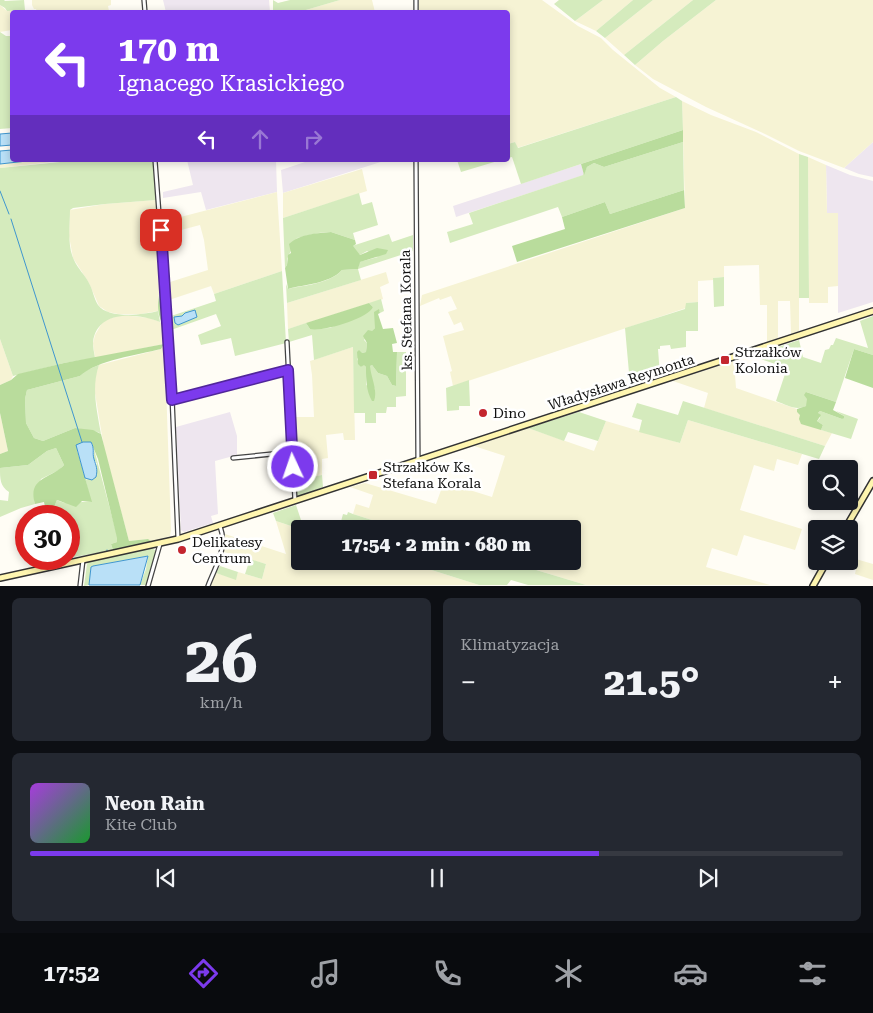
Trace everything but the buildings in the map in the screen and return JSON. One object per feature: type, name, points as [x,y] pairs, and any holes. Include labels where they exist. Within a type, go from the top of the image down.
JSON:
[{"type":"street","points":[[156,162],[172,400],[178,539]]},
{"type":"street","name":"ks. Stefana Korala","points":[[416,162],[418,460]]},
{"type":"street","name":"Władysława Reymonta","points":[[0,578],[178,539],[873,311]]},
{"type":"street","points":[[287,342],[295,501]]},
{"type":"street","points":[[172,400],[288,370]]},
{"type":"street","points":[[233,458],[292,452]]},
{"type":"street","points":[[850,520],[873,481]]},
{"type":"street","points":[[208,586],[223,550],[220,526]]},
{"type":"street","points":[[148,586],[160,544]]},
{"type":"street","points":[[80,586],[83,560]]},
{"type":"street","points":[[813,586],[822,570]]},
{"type":"shaded area","points":[[32,0],[111,0],[111,5],[108,6],[109,10],[36,10],[32,5]]},
{"type":"shaded area","points":[[163,0],[269,0],[270,10],[166,10]]},
{"type":"shaded area","points":[[340,0],[372,0],[374,10],[306,10]]},
{"type":"shaded area","points":[[419,0],[542,0],[578,26],[601,38],[660,88],[676,97],[517,148],[515,142],[510,143],[510,10],[419,10]]},
{"type":"shaded area","points":[[603,0],[633,0],[596,31],[575,21]]},
{"type":"shaded area","points":[[653,0],[693,0],[624,55],[605,38]]},
{"type":"shaded area","points":[[716,0],[873,0],[873,142],[844,168],[799,151],[706,107],[653,79],[635,65]]},
{"type":"shaded area","points":[[0,5],[7,11],[10,11],[10,30],[0,32]]},
{"type":"shaded area","points":[[682,101],[711,115],[756,132],[799,154],[799,331],[791,334],[790,301],[778,301],[778,338],[767,342],[767,305],[760,305],[759,265],[724,266],[724,277],[698,281],[698,302],[686,303],[686,308],[453,386],[450,372],[452,371],[443,336],[464,330],[461,322],[454,325],[448,312],[457,309],[451,296],[440,300],[439,298],[420,306],[422,295],[685,208]]},
{"type":"shaded area","points":[[873,142],[873,177],[844,168]]},
{"type":"shaded area","points":[[808,157],[826,165],[827,213],[838,213],[838,286],[828,287],[828,303],[809,303]]},
{"type":"shaded area","points":[[18,162],[53,162],[0,168],[0,164]]},
{"type":"shaded area","points":[[187,162],[276,162],[277,192],[206,210],[201,192],[163,198],[163,192],[193,185]]},
{"type":"shaded area","points":[[305,162],[381,162],[283,193],[281,170]]},
{"type":"shaded area","points":[[581,164],[584,175],[456,217],[453,206]]},
{"type":"shaded area","points":[[826,165],[850,175],[873,181],[873,302],[838,313],[838,213],[827,213]]},
{"type":"shaded area","points":[[362,169],[367,191],[283,218],[283,193]]},
{"type":"shaded area","points":[[277,192],[282,271],[214,294],[211,286],[169,300],[170,282],[208,270],[200,225],[166,234],[165,221]]},
{"type":"shaded area","points":[[156,200],[162,279],[158,311],[141,314],[108,312],[99,306],[89,283],[73,258],[69,236],[70,210],[105,204]]},
{"type":"shaded area","points":[[386,272],[389,283],[380,287],[383,299],[288,329],[287,303]]},
{"type":"shaded area","points":[[122,315],[150,318],[160,322],[164,327],[171,530],[170,536],[149,543],[148,539],[129,541],[104,448],[94,387],[99,365],[161,349],[164,344],[95,358],[93,343],[102,323]]},
{"type":"shaded area","points":[[0,339],[13,376],[11,380],[0,385]]},
{"type":"shaded area","points":[[353,347],[355,440],[344,440],[343,433],[326,435],[328,458],[322,459],[322,475],[306,478],[304,450],[293,451],[293,417],[314,417],[310,361]]},
{"type":"shaded area","points":[[734,361],[736,388],[797,409],[797,412],[821,430],[832,433],[825,446],[704,408],[708,393],[673,381]]},
{"type":"shaded area","points":[[230,412],[237,436],[237,455],[215,461],[218,514],[211,516],[213,523],[184,532],[181,530],[176,427]]},
{"type":"shaded area","points":[[0,413],[8,451],[0,454]]},
{"type":"shaded area","points":[[688,420],[802,454],[798,465],[777,459],[774,471],[754,465],[740,510],[802,529],[795,550],[744,535],[737,556],[712,548],[706,567],[770,585],[586,585],[536,570],[581,570],[581,520],[372,520],[353,514],[356,504],[369,508],[373,495],[350,487],[365,483],[436,504],[444,482],[492,497],[505,456],[474,446],[528,428],[594,451],[606,421],[680,443]]},
{"type":"shaded area","points":[[276,521],[291,526],[291,570],[432,570],[479,585],[210,586],[216,573],[236,579],[238,572],[262,579],[266,564],[224,552],[225,534],[286,554]]},
{"type":"shaded area","points":[[858,560],[873,564],[873,580],[855,574],[856,570],[858,570]]},
{"type":"green space","points":[[0,0],[24,0],[25,10],[7,11],[0,5]]},
{"type":"green space","points":[[273,0],[278,3],[290,0],[340,0],[306,10],[273,10]]},
{"type":"green space","points":[[559,0],[603,0],[575,21],[554,4]]},
{"type":"green space","points":[[633,0],[653,0],[605,38],[596,31]]},
{"type":"green space","points":[[693,0],[716,0],[635,65],[624,55]]},
{"type":"green space","points":[[0,32],[10,36],[10,128],[0,129]]},
{"type":"green space","points":[[676,97],[682,101],[683,130],[521,184],[512,157],[510,158],[510,143],[515,142],[518,148]]},
{"type":"green space","points":[[683,130],[683,142],[604,167],[594,163],[587,167],[584,175],[581,164]]},
{"type":"green space","points":[[683,142],[684,190],[610,214],[605,202],[562,217],[558,207],[450,243],[447,232],[473,224],[469,213],[583,175],[587,167],[594,163],[604,167]]},
{"type":"green space","points":[[799,154],[808,157],[809,298],[799,298]]},
{"type":"green space","points":[[60,162],[153,162],[156,200],[73,208],[70,210],[69,236],[70,249],[74,260],[86,277],[98,305],[109,312],[126,315],[158,311],[160,322],[130,316],[110,319],[96,331],[93,342],[95,358],[64,363],[13,376],[0,339],[0,168]]},
{"type":"green space","points":[[458,162],[494,162],[461,172]]},
{"type":"green space","points":[[684,190],[685,208],[517,262],[512,246],[565,229],[562,217],[605,202],[610,214]]},
{"type":"green space","points":[[359,193],[362,205],[372,202],[378,225],[353,233],[355,240],[331,232],[297,238],[285,268],[283,218]]},
{"type":"green space","points":[[331,232],[355,240],[356,244],[353,246],[360,255],[377,248],[388,250],[386,254],[360,262],[358,269],[342,270],[337,275],[324,281],[288,289],[285,268],[288,255],[291,253],[289,244],[303,236]]},
{"type":"green space","points":[[389,234],[392,242],[413,235],[413,251],[358,269],[359,262],[378,257],[367,251],[360,255],[356,253],[352,246]]},
{"type":"green space","points":[[358,269],[361,280],[287,303],[286,284],[288,289],[309,285],[331,278],[342,270]]},
{"type":"green space","points":[[282,271],[286,343],[235,356],[231,338],[201,345],[198,335],[221,326],[216,314],[171,330],[171,316],[216,301],[214,294]]},
{"type":"green space","points":[[724,277],[724,306],[714,307],[713,278]]},
{"type":"green space","points":[[162,279],[164,327],[158,309]]},
{"type":"green space","points":[[381,299],[384,311],[375,314],[375,328],[364,340],[367,343],[366,352],[362,353],[357,359],[361,367],[364,364],[366,367],[366,385],[375,390],[369,366],[372,365],[378,373],[387,376],[392,385],[396,386],[397,352],[406,352],[406,396],[396,397],[396,407],[387,407],[386,413],[376,413],[376,423],[365,423],[365,413],[354,413],[353,347],[314,360],[312,335],[289,342],[288,329],[306,323],[310,329],[330,328],[373,307],[369,303]]},
{"type":"green space","points":[[698,302],[698,331],[686,331],[686,347],[671,349],[670,345],[660,346],[660,349],[658,349],[660,376],[630,384],[625,328],[685,309],[686,303]]},
{"type":"green space","points":[[369,303],[373,307],[369,312],[344,324],[324,329],[310,329],[306,323]]},
{"type":"green space","points":[[379,309],[380,313],[378,314],[383,329],[393,328],[397,343],[392,344],[393,352],[397,352],[396,386],[392,385],[387,376],[378,373],[372,365],[370,366],[375,388],[375,397],[374,401],[372,401],[367,389],[366,367],[364,365],[361,367],[358,364],[357,352],[359,350],[362,353],[366,352],[367,343],[363,336],[368,330],[372,331],[375,328],[374,312]]},
{"type":"green space","points":[[873,316],[873,355],[854,349],[836,402],[806,392],[808,403],[806,406],[799,408],[791,407],[776,401],[787,368],[752,356],[799,340],[803,357],[821,363],[825,350],[833,345],[836,338],[868,348],[860,321]]},
{"type":"green space","points":[[164,344],[161,349],[107,362],[87,370],[80,376],[27,390],[25,399],[26,423],[34,438],[43,441],[75,428],[93,430],[101,434],[129,541],[148,539],[151,541],[149,543],[113,550],[111,544],[117,542],[117,538],[98,459],[91,442],[77,450],[92,502],[82,501],[78,505],[71,505],[57,500],[55,505],[45,505],[44,502],[35,504],[33,495],[37,483],[64,465],[56,448],[47,451],[28,465],[0,468],[0,454],[8,451],[0,413],[0,385],[18,374],[64,363]]},
{"type":"green space","points":[[854,349],[873,355],[873,388],[845,378]]},
{"type":"green space","points":[[99,365],[95,391],[101,434],[75,428],[43,441],[34,438],[26,423],[25,399],[27,390],[80,376],[87,370]]},
{"type":"green space","points":[[469,380],[470,406],[459,406],[459,410],[447,411],[446,388]]},
{"type":"green space","points":[[806,392],[836,402],[833,410],[844,416],[844,418],[842,419],[820,411],[818,413],[821,415],[817,421],[823,425],[821,430],[801,424],[797,409],[806,406],[807,399],[804,395]]},
{"type":"green space","points":[[683,401],[825,446],[819,459],[688,420],[680,443],[639,432],[642,420],[632,417],[637,403],[678,415]]},
{"type":"green space","points":[[820,411],[842,419],[844,416],[836,411],[858,419],[851,439],[821,430],[823,425],[817,421],[820,418],[818,413]]},
{"type":"green space","points":[[579,412],[606,421],[598,441],[568,432],[564,441],[528,428]]},
{"type":"green space","points":[[56,448],[64,465],[59,470],[41,479],[34,500],[35,504],[15,505],[15,511],[0,517],[0,500],[8,501],[9,492],[1,482],[0,468],[28,465],[47,451]]},
{"type":"green space","points":[[94,449],[118,539],[117,542],[111,544],[113,550],[80,556],[80,505],[55,505],[57,500],[69,503],[91,502],[85,478],[87,480],[97,464],[94,459]]},
{"type":"green space","points":[[322,475],[323,487],[300,496],[295,494],[295,480]]},
{"type":"green space","points":[[296,505],[301,520],[291,520],[291,526],[276,521],[273,513]]},
{"type":"green space","points":[[348,512],[372,520],[341,520],[343,514],[347,515]]},
{"type":"green space","points":[[152,548],[156,551],[156,554],[146,585],[140,585],[146,569],[148,556],[93,566],[91,567],[89,585],[84,586],[88,562]]},
{"type":"green space","points":[[250,559],[266,564],[262,579],[245,574]]},
{"type":"green space","points":[[220,566],[238,572],[236,580],[216,573]]},
{"type":"green space","points":[[432,570],[536,570],[586,585],[528,585],[511,580],[507,585],[479,585]]},
{"type":"water","points":[[10,133],[10,145],[0,146],[0,134]]},
{"type":"water","points":[[10,150],[10,162],[18,162],[0,164],[0,151]]},
{"type":"water","points":[[195,310],[197,317],[178,325],[175,323],[174,317],[182,316]]},
{"type":"water","points":[[83,442],[91,442],[93,447],[93,457],[97,472],[96,477],[92,480],[85,478],[76,445]]},
{"type":"water","points":[[148,556],[140,585],[89,585],[91,567],[93,566]]},
{"type":"waterway","points":[[0,191],[9,214]]},
{"type":"waterway","points":[[11,219],[82,442]]},
{"type":"place","name":"Strzałków Kolonia","points":[[725,360]]},
{"type":"place","name":"Dino","points":[[483,413]]},
{"type":"place","name":"Strzałków Ks. Stefana Korala","points":[[373,475]]},
{"type":"place","name":"Delikatesy Centrum","points":[[182,550]]},
{"type":"route","points":[[161,230],[172,400],[288,370],[293,467]]}]
